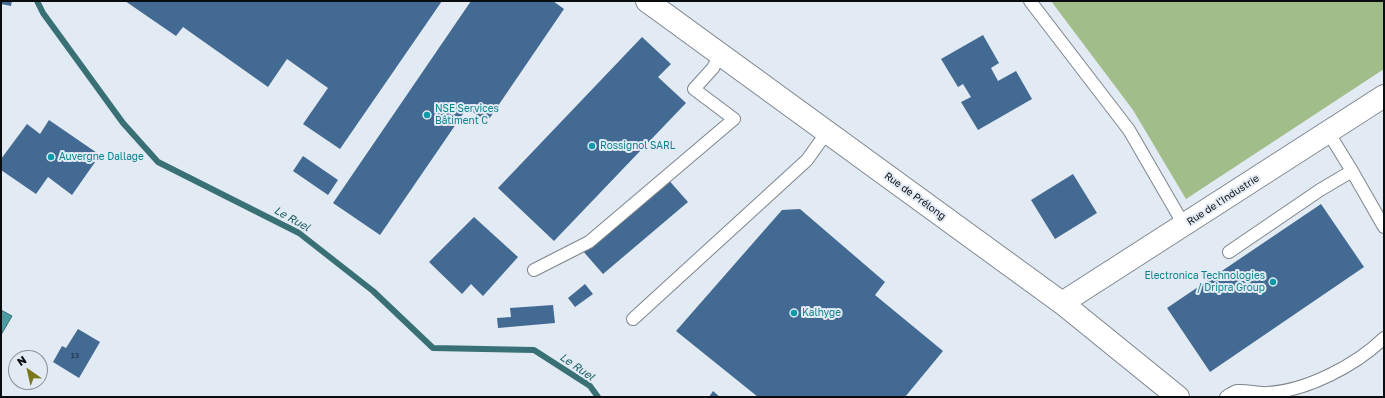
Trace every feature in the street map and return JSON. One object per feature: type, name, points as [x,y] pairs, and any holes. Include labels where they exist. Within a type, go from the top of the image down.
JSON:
[{"type":"street","name":"Rue de Prélong","points":[[648,1],[1062,303],[1178,397]]},
{"type":"street","name":"Rue de l'Industrie","points":[[1062,303],[1384,96]]},
{"type":"lane","points":[[1030,1],[1129,130],[1184,225]]},
{"type":"lane","points":[[534,270],[588,242],[734,118],[694,88],[713,68],[720,54]]},
{"type":"lane","points":[[633,319],[807,160],[827,132]]},
{"type":"lane","points":[[1328,132],[1384,227]]},
{"type":"lane","points":[[1229,252],[1320,190],[1352,171]]},
{"type":"lane","points":[[1226,397],[1236,391],[1267,394],[1299,387],[1340,370],[1374,347],[1384,338]]},
{"type":"green space","points":[[1051,1],[1384,1],[1384,69],[1186,199],[1133,110]]},
{"type":"water","points":[[1,310],[12,316],[1,335]]},
{"type":"building","points":[[1,1],[12,1],[11,6],[1,4]]},
{"type":"building","points":[[125,1],[442,1],[340,149],[303,124],[328,88],[287,59],[268,87],[183,27],[176,36]]},
{"type":"building","name":"NSE Services Bâtiment C","points":[[471,1],[553,1],[564,9],[487,122],[467,108],[380,235],[333,203]]},
{"type":"building","points":[[983,35],[999,63],[991,68],[998,81],[1016,71],[1032,99],[978,130],[961,102],[971,97],[963,84],[958,87],[941,59]]},
{"type":"building","name":"Rossignol SARL","points":[[642,37],[671,64],[658,77],[686,103],[554,241],[498,188]]},
{"type":"building","name":"Auvergne Dallage","points":[[49,120],[100,155],[72,195],[48,177],[36,194],[1,170],[1,159],[27,124],[40,134]]},
{"type":"building","points":[[303,156],[338,180],[328,195],[293,171]]},
{"type":"building","points":[[1073,174],[1097,213],[1055,239],[1031,200]]},
{"type":"building","points":[[666,177],[688,202],[603,274],[582,250]]},
{"type":"building","name":"Electronica Technologies / Dripra Group","points":[[1321,204],[1364,267],[1210,372],[1167,308]]},
{"type":"building","name":"Kalhyge","points":[[800,209],[885,282],[875,295],[943,351],[905,397],[758,397],[676,331],[782,210]]},
{"type":"building","points":[[474,217],[518,257],[483,296],[471,284],[462,294],[429,262]]},
{"type":"building","points":[[585,284],[593,294],[575,307],[568,298]]},
{"type":"building","points":[[553,305],[555,323],[498,328],[497,318],[511,317],[510,308]]},
{"type":"building","points":[[78,329],[100,342],[79,378],[53,362],[62,346],[66,348]]},
{"type":"building","points":[[713,391],[720,397],[709,397]]},
{"type":"waterway","name":"Le Ruel","points":[[37,1],[43,13],[123,123],[158,162],[299,233],[373,291],[433,348],[534,350],[590,386],[598,397]]},
{"type":"place","name":"NSE Services Bâtiment C","points":[[427,115]]},
{"type":"place","name":"Rossignol SARL","points":[[592,146]]},
{"type":"place","name":"Auvergne Dallage","points":[[51,157]]},
{"type":"place","name":"Electronica Technologies / Dripra Group","points":[[1273,282]]},
{"type":"place","name":"Kalhyge","points":[[794,313]]}]
